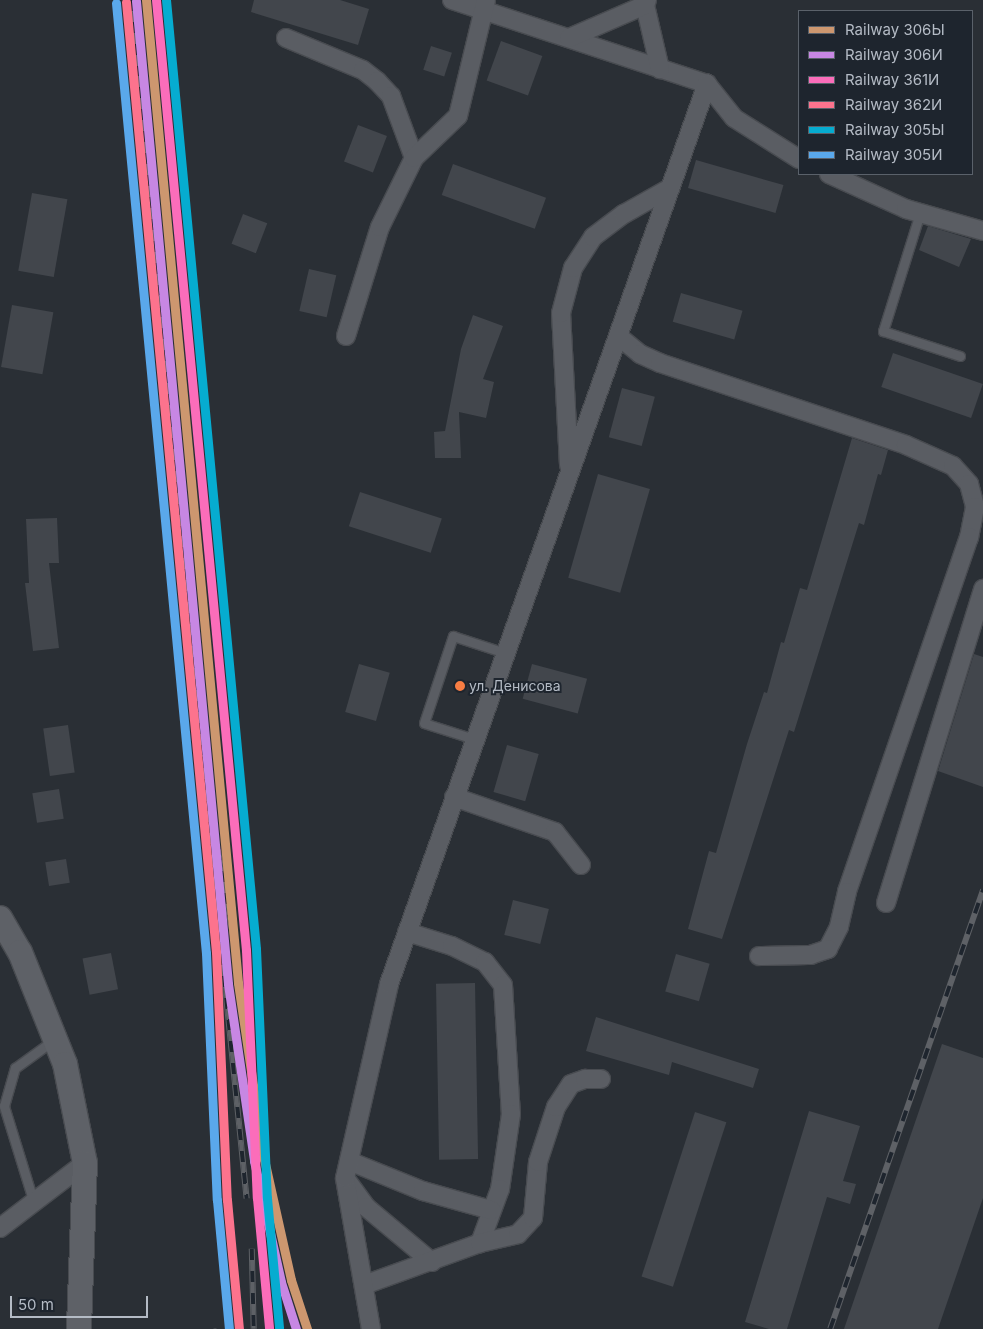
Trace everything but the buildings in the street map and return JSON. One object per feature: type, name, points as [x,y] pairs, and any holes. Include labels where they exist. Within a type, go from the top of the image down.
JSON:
[{"type":"main road","points":[[2,924],[20,952],[65,1064],[85,1163],[79,1329]]},
{"type":"street","points":[[452,0],[484,5],[569,38],[707,84],[734,118],[798,157]]},
{"type":"street","points":[[569,38],[646,2],[660,69]]},
{"type":"street","points":[[346,336],[380,227],[414,158],[458,116],[484,5]]},
{"type":"street","points":[[286,38],[362,70],[377,81],[392,96],[414,158]]},
{"type":"street","points":[[371,1329],[347,1169],[389,984],[707,84]]},
{"type":"street","points":[[831,175],[920,213],[983,231]]},
{"type":"street","points":[[570,472],[561,313],[573,268],[593,237],[624,214],[670,188]]},
{"type":"street","points":[[618,336],[640,354],[660,363],[906,445],[953,466],[969,484],[975,507],[969,537],[847,892],[839,927],[828,949],[811,955],[759,956]]},
{"type":"street","points":[[886,903],[983,589]]},
{"type":"street","points":[[454,797],[555,832],[581,865]]},
{"type":"street","points":[[407,932],[452,946],[485,962],[502,984],[511,1114],[500,1189],[480,1243]]},
{"type":"street","points":[[364,1285],[432,1262],[480,1243],[518,1234],[533,1218],[538,1162],[556,1107],[571,1084],[585,1079],[601,1079]]},
{"type":"street","points":[[0,1228],[85,1163]]},
{"type":"street","points":[[347,1169],[491,1210]]},
{"type":"street","points":[[347,1169],[366,1207],[432,1262]]},
{"type":"lane","points":[[920,213],[883,331],[960,356]]},
{"type":"lane","points":[[474,739],[424,723],[454,636],[505,653]]},
{"type":"lane","points":[[34,1202],[4,1106],[15,1068],[55,1039]]},
{"type":"railway","points":[[132,0],[202,757],[247,1199]]},
{"type":"railway","points":[[218,850],[236,951]]},
{"type":"railway","points":[[830,1329],[983,890]]},
{"type":"railway","points":[[252,1249],[254,1329]]},
{"type":"rail line","name":"306Ы","points":[[146,0],[238,983],[264,1159],[291,1280],[307,1329]]},
{"type":"rail line","name":"361И","points":[[156,0],[246,950],[257,1198],[269,1328]]},
{"type":"rail line","name":"305Ы","points":[[166,0],[256,949],[267,1198],[279,1327]]},
{"type":"rail line","name":"306И","points":[[136,1],[228,984],[254,1161],[281,1282],[296,1329]]},
{"type":"rail line","name":"362И","points":[[126,2],[216,952],[227,1200],[239,1329]]},
{"type":"rail line","name":"305И","points":[[116,3],[206,953],[217,1200],[229,1329]]},
{"type":"place","name":"ул. Денисова","points":[[460,686]]}]
